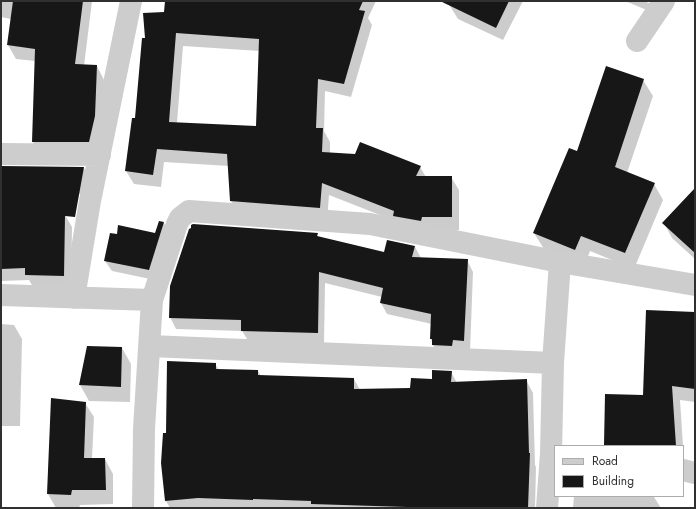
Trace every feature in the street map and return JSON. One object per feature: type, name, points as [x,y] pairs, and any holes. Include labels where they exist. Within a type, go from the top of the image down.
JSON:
[{"type":"street","points":[[74,298],[90,201],[131,1]]},
{"type":"street","points":[[637,41],[664,1]]},
{"type":"street","points":[[1,154],[100,155]]},
{"type":"street","points":[[143,508],[144,429],[152,300],[177,224],[180,218],[190,211],[370,224],[560,262],[695,285]]},
{"type":"street","points":[[547,508],[553,453],[553,363],[560,262]]},
{"type":"street","points":[[1,295],[152,300]]},
{"type":"street","points":[[150,346],[553,363]]},
{"type":"street","points":[[684,470],[695,473]]},
{"type":"building","points":[[13,1],[83,1],[75,64],[97,65],[95,116],[89,142],[32,142],[35,49],[7,45]]},
{"type":"building","points":[[165,1],[363,1],[359,10],[365,11],[344,84],[318,79],[316,128],[323,128],[322,152],[355,154],[360,142],[421,166],[416,176],[452,176],[452,217],[422,217],[421,221],[393,216],[394,211],[322,183],[320,208],[230,201],[227,154],[157,149],[153,175],[125,171],[132,118],[135,118],[142,38],[145,38],[143,13],[164,12]],"holes":[[[176,33],[259,39],[256,126],[169,122]]]},
{"type":"building","points":[[440,1],[509,1],[496,28]]},
{"type":"building","points":[[606,66],[644,79],[615,167],[655,183],[625,253],[581,236],[575,250],[533,233],[569,148],[577,151]]},
{"type":"building","points":[[1,166],[84,167],[75,217],[65,216],[64,276],[25,275],[25,268],[1,269]]},
{"type":"building","points":[[695,188],[695,253],[662,223]]},
{"type":"building","points":[[159,221],[164,222],[149,270],[104,261],[110,233],[117,234],[118,225],[155,233]]},
{"type":"building","points":[[193,224],[318,233],[317,236],[384,252],[387,240],[415,246],[412,257],[468,259],[464,341],[453,340],[452,346],[432,345],[432,339],[430,339],[431,314],[380,303],[383,288],[319,272],[318,333],[241,331],[241,320],[169,318],[170,286],[189,229]]},
{"type":"building","points":[[646,310],[695,312],[695,389],[672,386],[676,445],[604,445],[605,394],[643,395]]},
{"type":"building","points":[[87,346],[122,347],[121,387],[79,385]]},
{"type":"building","points":[[167,361],[216,363],[216,369],[258,370],[258,375],[354,378],[354,389],[410,388],[411,378],[432,379],[432,370],[452,371],[451,382],[527,379],[530,453],[528,508],[407,508],[311,504],[311,501],[253,499],[198,498],[165,501],[161,463],[163,433],[166,433]]},
{"type":"building","points":[[51,398],[86,402],[84,458],[105,458],[106,490],[72,490],[71,495],[47,494]]}]
